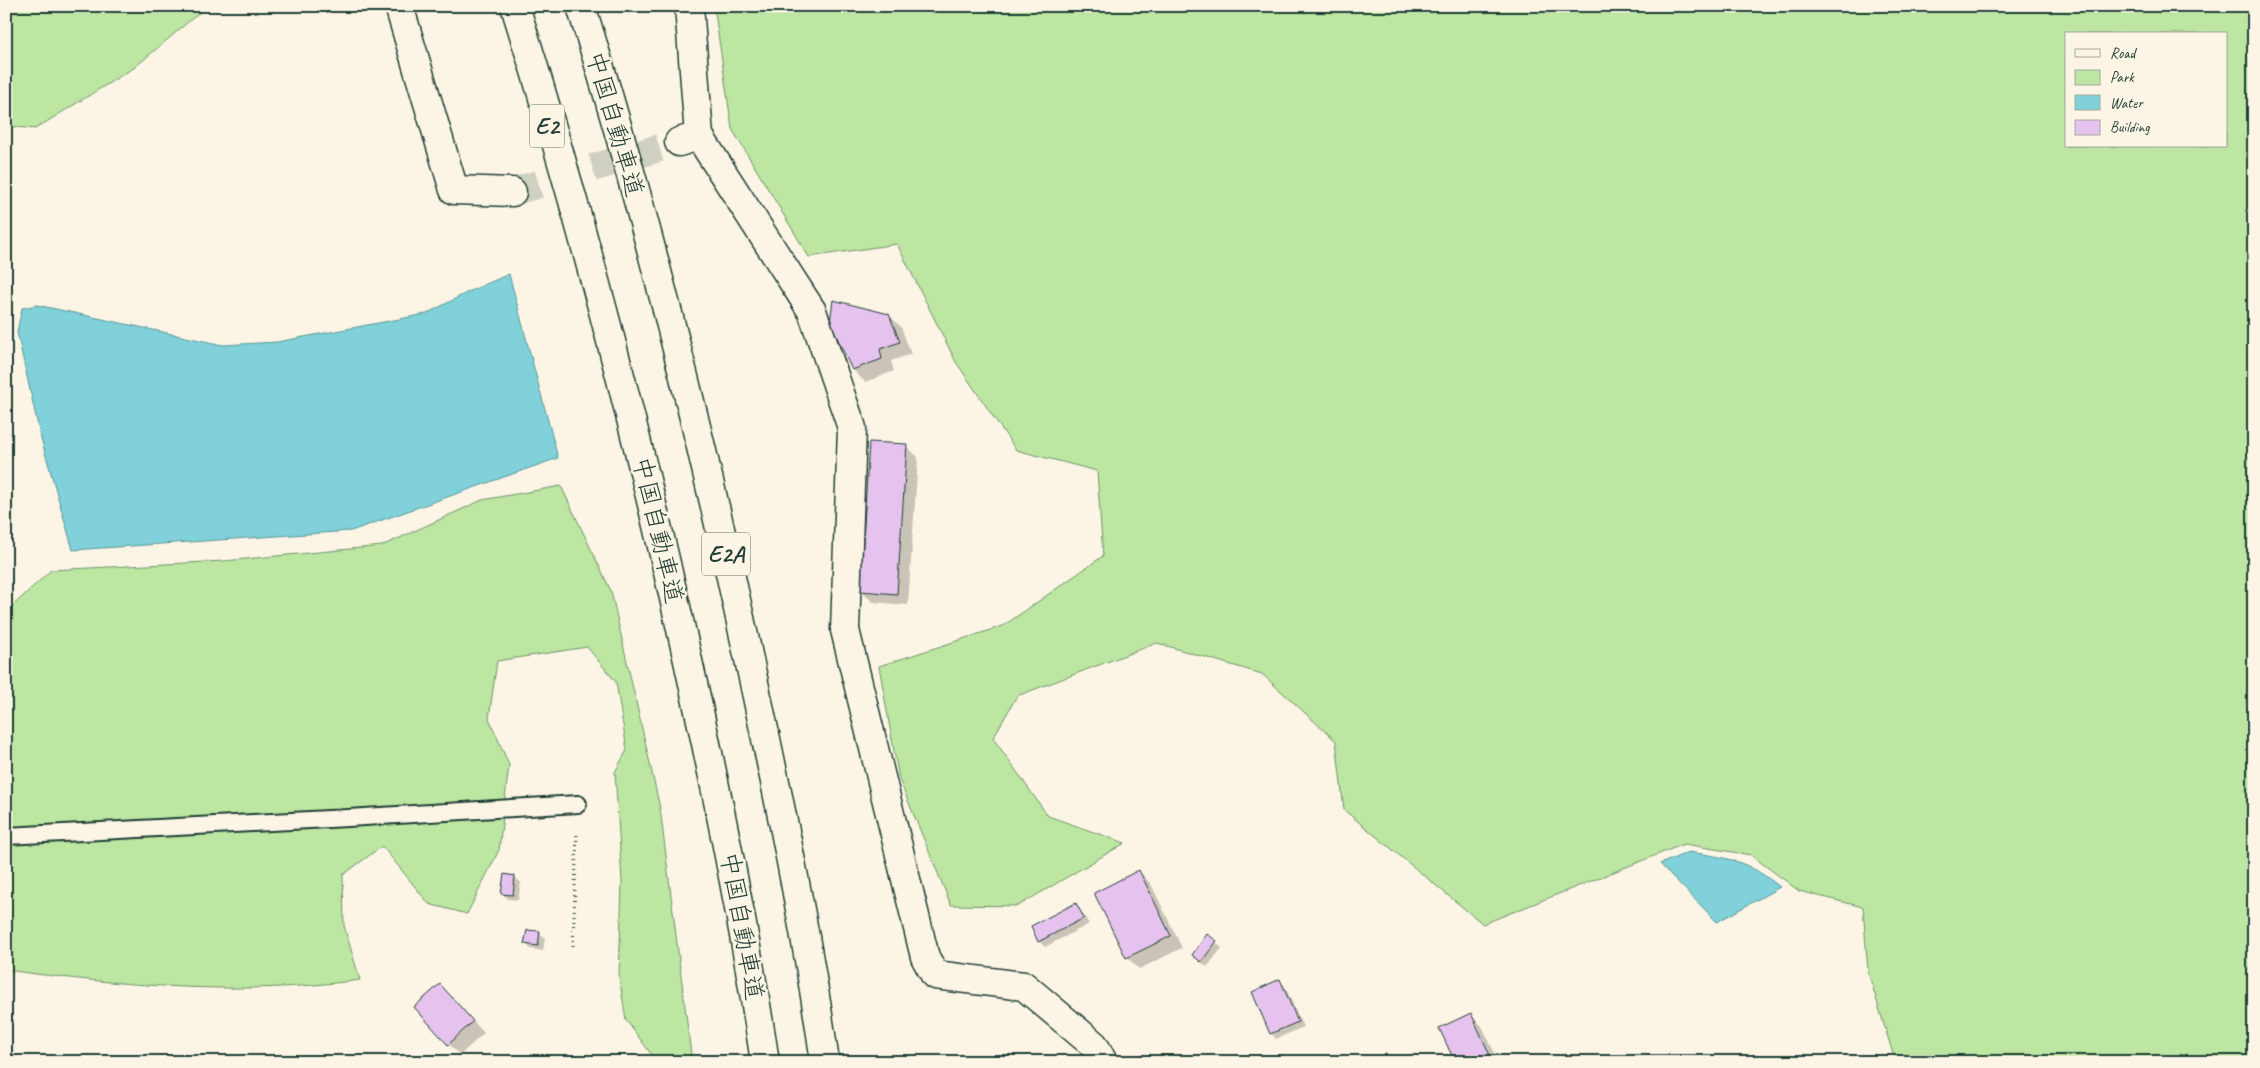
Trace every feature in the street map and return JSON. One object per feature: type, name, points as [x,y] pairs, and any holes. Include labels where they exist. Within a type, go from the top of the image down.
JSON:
[{"type":"main road","points":[[398,6],[454,190],[512,192]]},
{"type":"main road","name":"E2","points":[[507,6],[586,247]]},
{"type":"main road","name":"中国自動車道","points":[[515,6],[586,247],[650,490],[710,757],[754,990],[765,1062]]},
{"type":"main road","name":"中国自動車道","points":[[582,6],[666,306],[721,532],[770,752],[814,987],[826,1062]]},
{"type":"main road","points":[[689,6],[689,139],[812,311],[852,428],[845,630],[926,957],[935,975],[1024,986],[1094,1045],[1103,1062]]},
{"type":"lane","points":[[6,836],[578,804]]},
{"type":"path","points":[[572,946],[578,804]]},
{"type":"green space","points":[[23,6],[207,6],[135,67],[35,129],[6,126],[6,21]]},
{"type":"green space","points":[[714,6],[2254,6],[2254,1062],[1904,1062],[1893,1054],[1868,972],[1863,907],[1799,891],[1751,855],[1684,844],[1483,924],[1344,810],[1336,741],[1262,674],[1157,643],[1017,696],[993,738],[1048,816],[1125,843],[1018,906],[951,905],[899,779],[879,666],[1003,626],[1103,556],[1097,471],[1016,450],[956,362],[897,244],[809,257],[732,129]]},
{"type":"green space","points":[[561,486],[611,591],[660,808],[692,1062],[657,1062],[626,1020],[619,976],[622,882],[615,772],[627,750],[616,682],[587,647],[497,661],[489,718],[509,765],[499,850],[467,914],[429,904],[382,846],[343,875],[344,926],[360,980],[272,987],[183,987],[94,981],[6,970],[6,612],[51,570],[224,561],[382,546],[482,500]]},
{"type":"water","points":[[509,274],[558,458],[351,531],[73,550],[40,435],[17,332],[22,308],[37,305],[223,345],[277,342],[426,314],[470,291]]},
{"type":"water","points":[[1689,852],[1716,856],[1737,862],[1757,871],[1780,887],[1717,922],[1660,864]]},
{"type":"building","points":[[833,300],[889,314],[900,342],[880,349],[882,359],[852,370],[830,322]]},
{"type":"building","points":[[869,442],[907,444],[897,594],[860,591]]},
{"type":"building","points":[[1139,870],[1171,936],[1126,958],[1094,893]]},
{"type":"building","points":[[504,874],[515,876],[513,895],[501,894]]},
{"type":"building","points":[[1076,903],[1084,918],[1038,942],[1031,926]]},
{"type":"building","points":[[527,930],[540,931],[538,946],[524,944]]},
{"type":"building","points":[[1207,934],[1217,941],[1201,962],[1192,955]]},
{"type":"building","points":[[1280,979],[1298,1022],[1270,1034],[1252,992]]},
{"type":"building","points":[[440,984],[473,1021],[448,1045],[414,1007]]},
{"type":"building","points":[[1471,1013],[1493,1062],[1455,1062],[1439,1028]]},
{"type":"tunnel","points":[[512,192],[679,142]]}]
